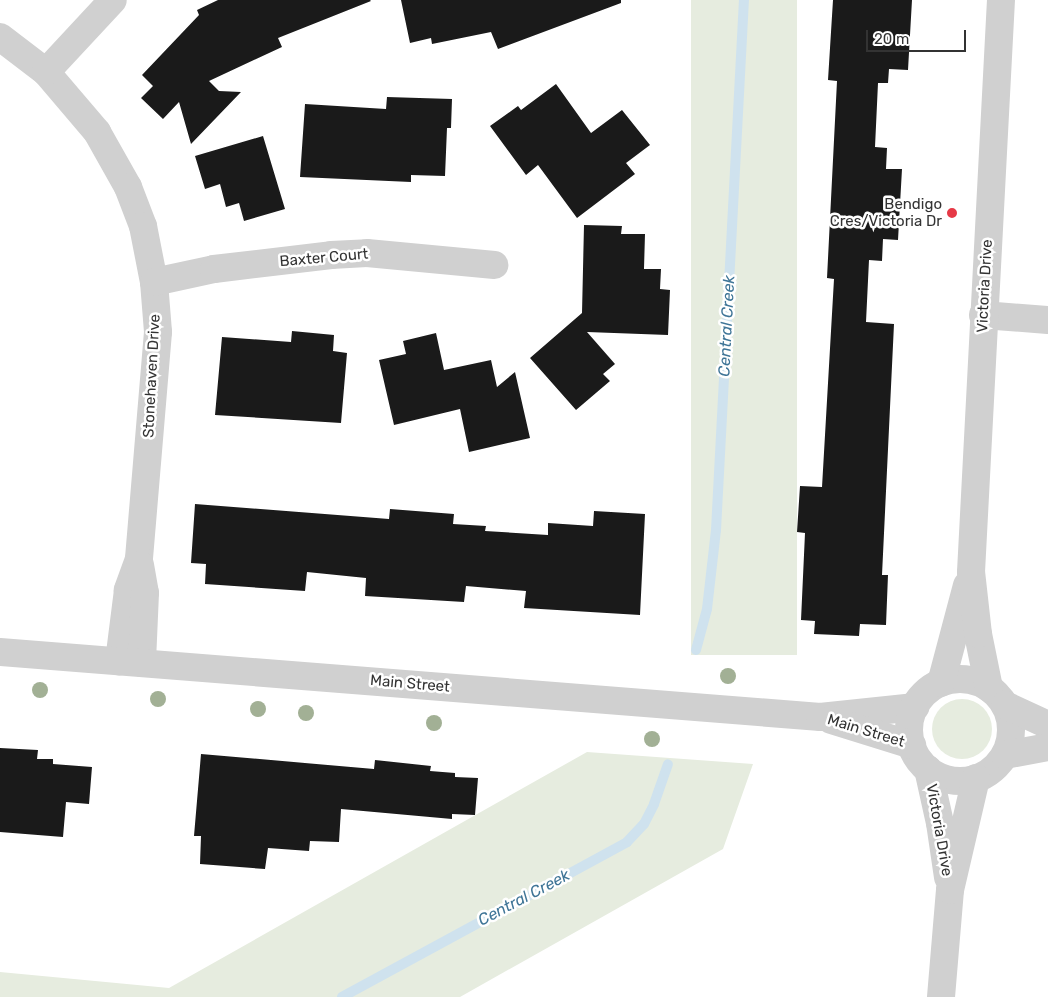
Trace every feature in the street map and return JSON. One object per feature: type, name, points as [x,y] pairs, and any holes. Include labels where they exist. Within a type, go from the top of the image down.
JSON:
[{"type":"street","points":[[46,72],[113,0]]},
{"type":"street","name":"Victoria Drive","points":[[997,696],[978,634],[971,572],[1001,0]]},
{"type":"street","name":"Stonehaven Drive","points":[[0,37],[46,72],[97,132],[118,168],[143,226],[154,282],[158,332],[139,559],[145,593],[130,662]]},
{"type":"street","name":"Baxter Court","points":[[154,282],[214,270],[331,255],[367,253],[494,265]]},
{"type":"street","points":[[983,315],[1048,320]]},
{"type":"street","name":"Victoria Drive","points":[[941,683],[971,572]]},
{"type":"street","name":"Main Street","points":[[0,652],[820,717],[914,707]]},
{"type":"street","points":[[997,696],[1011,721],[1011,738],[1005,754],[988,773],[976,778],[960,781],[943,778],[928,769],[918,758],[909,732],[914,707],[930,689],[941,683],[957,679],[974,681],[1048,725]]},
{"type":"street","name":"Main Street","points":[[820,717],[912,745]]},
{"type":"street","points":[[1005,754],[1048,747]]},
{"type":"street","name":"Victoria Drive","points":[[928,769],[940,823],[950,890]]},
{"type":"street","name":"Victoria Drive","points":[[942,997],[950,890],[976,778]]},
{"type":"shaded area","points":[[691,0],[797,0],[797,655],[691,655]]},
{"type":"shaded area","points":[[962,699],[978,704],[983,708],[987,713],[992,729],[987,745],[983,750],[978,754],[962,759],[946,754],[941,750],[937,745],[932,729],[937,713],[941,708],[946,704]]},
{"type":"shaded area","points":[[587,752],[753,764],[723,849],[460,997],[0,997],[0,972],[169,988]]},
{"type":"building","points":[[218,0],[371,1],[278,38],[282,47],[209,81],[219,91],[241,92],[191,144],[179,102],[163,119],[141,98],[153,86],[142,75],[199,15],[197,10]]},
{"type":"building","points":[[401,0],[621,0],[621,3],[498,49],[491,32],[432,44],[431,38],[410,43]]},
{"type":"building","points":[[833,0],[912,0],[908,70],[889,69],[888,83],[878,83],[875,147],[887,148],[886,169],[902,169],[898,240],[883,239],[882,261],[869,260],[866,322],[894,324],[882,575],[888,575],[886,625],[860,624],[859,636],[814,634],[815,621],[801,620],[805,533],[797,532],[800,486],[822,487],[834,279],[827,278],[837,81],[828,80]]},
{"type":"building","points":[[556,84],[591,133],[622,110],[650,145],[626,163],[635,174],[577,218],[538,165],[526,175],[490,126],[518,106],[521,110]]},
{"type":"building","points":[[387,97],[452,99],[451,128],[447,128],[445,176],[411,175],[411,182],[300,177],[305,104],[386,109]]},
{"type":"building","points":[[263,136],[285,209],[244,221],[239,203],[226,207],[220,184],[205,189],[195,156]]},
{"type":"building","points":[[584,225],[622,226],[621,234],[645,234],[644,269],[661,269],[660,289],[670,290],[668,335],[587,332],[615,364],[603,374],[610,381],[576,410],[530,358],[582,313]]},
{"type":"building","points":[[292,331],[334,335],[333,351],[347,353],[341,423],[215,415],[222,337],[291,342]]},
{"type":"building","points":[[436,333],[444,370],[491,360],[497,387],[515,372],[530,438],[469,452],[460,409],[394,425],[379,360],[406,354],[403,341]]},
{"type":"building","points":[[195,504],[389,519],[390,509],[454,514],[453,524],[486,526],[485,531],[548,535],[548,523],[593,526],[594,511],[645,514],[640,615],[524,608],[526,591],[466,586],[464,602],[365,596],[366,578],[307,572],[305,591],[205,584],[206,564],[191,563]]},
{"type":"building","points":[[0,748],[38,750],[37,759],[53,759],[53,764],[92,767],[89,804],[66,802],[63,837],[0,832]]},
{"type":"building","points":[[201,754],[374,769],[375,760],[431,766],[430,771],[455,773],[455,777],[478,778],[475,815],[452,814],[452,819],[341,809],[339,842],[310,841],[309,851],[268,848],[265,869],[200,864],[201,836],[194,836]]},
{"type":"waterway","name":"Central Creek","points":[[696,650],[707,609],[716,530],[744,0]]},
{"type":"waterway","name":"Central Creek","points":[[342,997],[627,842],[644,824],[654,804],[668,764]]},
{"type":"place","name":"Bendigo Cres/Victoria Dr","points":[[952,213]]}]
